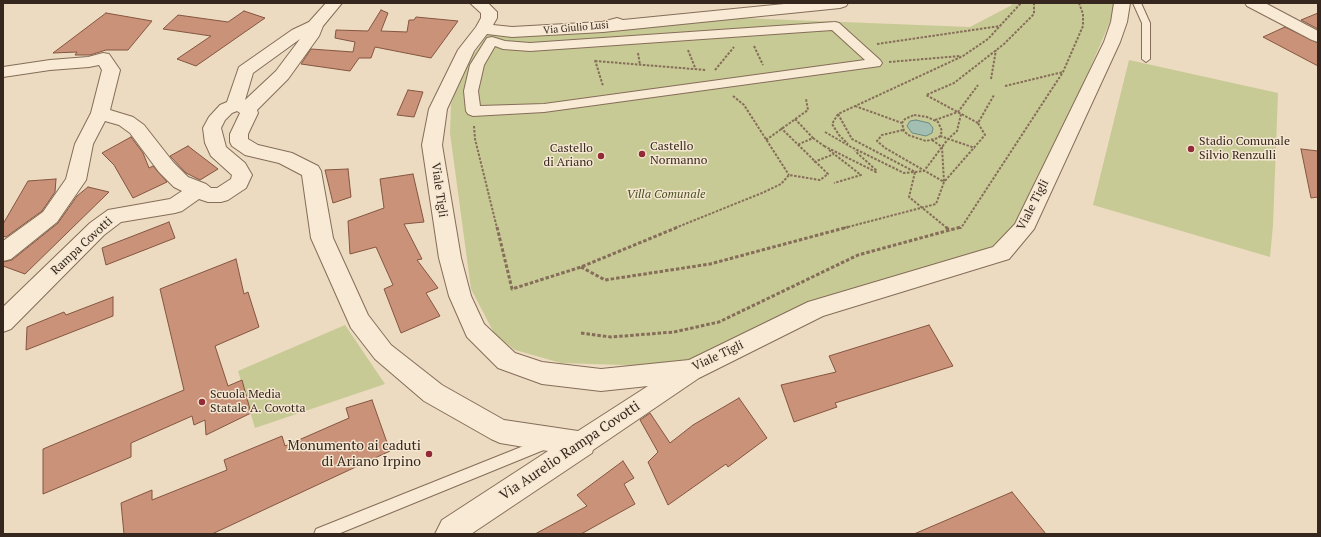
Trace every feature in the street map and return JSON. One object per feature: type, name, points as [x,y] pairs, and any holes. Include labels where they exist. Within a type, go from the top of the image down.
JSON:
[{"type":"street","points":[[100,113],[126,121],[137,128],[166,167],[181,182],[199,189],[208,195],[221,195],[239,183],[242,175],[238,168],[218,151],[214,143],[212,128],[218,117],[226,109],[241,107],[282,75],[311,36],[315,25],[334,3]]},
{"type":"street","points":[[478,3],[489,12],[489,18],[483,29]]},
{"type":"street","name":"Via Giulio Lusi","points":[[483,29],[512,32],[603,27],[689,3]]},
{"type":"street","points":[[603,27],[840,3]]},
{"type":"street","name":"Viale Tigli","points":[[483,29],[466,50],[438,109],[432,145],[450,258],[460,296],[475,330],[507,361],[542,372],[601,380],[692,370],[816,308],[901,284],[1001,253],[1023,229],[1112,42],[1119,22],[1122,3]]},
{"type":"street","points":[[1253,3],[1318,38]]},
{"type":"street","points":[[241,107],[245,71],[298,33],[315,25]]},
{"type":"street","points":[[835,26],[875,63],[776,76],[721,78],[607,100],[544,108],[473,111],[471,91],[477,65],[492,41],[503,45],[530,47],[835,26]]},
{"type":"street","points":[[3,58],[103,58]]},
{"type":"street","points":[[3,72],[50,65],[89,62],[103,58]]},
{"type":"street","points":[[3,253],[50,217],[76,180],[84,144],[100,113],[111,70],[103,58]]},
{"type":"street","points":[[241,107],[249,113],[239,134],[239,142],[252,150],[285,158],[311,171],[322,238],[359,321],[383,352],[433,393],[500,431],[582,444]]},
{"type":"street","name":"Rampa Covotti","points":[[3,322],[97,229],[115,215],[175,206],[199,189]]},
{"type":"street","name":"Via Aurelio Rampa Covotti","points":[[450,534],[452,530],[692,370]]},
{"type":"lane","points":[[1137,3],[1146,23],[1146,59]]},
{"type":"lane","points":[[321,534],[554,440]]},
{"type":"path","points":[[824,146],[876,172],[876,170],[839,136],[832,124],[838,114],[963,56],[988,39],[1021,3]]},
{"type":"path","points":[[581,267],[605,280],[710,264],[936,204],[944,182],[986,135],[978,123],[926,96],[954,83],[996,50],[1034,14],[1034,3]]},
{"type":"path","points":[[581,333],[619,337],[674,332],[718,322],[858,255],[961,228],[1063,72],[1083,26],[1083,14],[1079,3]]},
{"type":"path","points":[[856,46],[926,38],[1000,26]]},
{"type":"path","points":[[776,76],[769,76],[747,32],[714,71],[744,105],[790,175],[820,180],[828,174],[814,162],[782,128]]},
{"type":"path","points":[[682,37],[696,70]]},
{"type":"path","points":[[590,43],[607,100]]},
{"type":"path","points":[[991,79],[996,50]]},
{"type":"path","points":[[875,63],[963,56]]},
{"type":"path","points":[[595,61],[708,70]]},
{"type":"path","points":[[1005,86],[1063,72]]},
{"type":"path","points":[[934,120],[958,112],[978,85]]},
{"type":"path","points":[[978,123],[994,95]]},
{"type":"path","points":[[766,140],[808,110],[806,99]]},
{"type":"path","points":[[855,106],[902,123]]},
{"type":"path","points":[[473,111],[475,139],[512,289],[581,267],[762,193],[781,184],[790,175]]},
{"type":"path","points":[[838,114],[852,138],[915,172]]},
{"type":"path","points":[[825,132],[851,147],[904,173],[924,171],[948,138],[957,131],[961,114]]},
{"type":"path","points":[[940,136],[942,131],[941,126],[934,120],[927,117],[914,115],[905,119],[902,123],[903,130],[913,138],[920,140],[931,140],[940,136],[975,148]]},
{"type":"path","points":[[796,119],[813,138],[861,175],[834,183]]},
{"type":"path","points":[[903,130],[882,135],[877,141],[944,182]]},
{"type":"path","points":[[797,145],[813,138]]},
{"type":"path","points":[[931,140],[942,147]]},
{"type":"path","points":[[942,147],[944,182]]},
{"type":"path","points":[[814,162],[834,154]]},
{"type":"path","points":[[915,172],[909,197],[923,207],[950,231]]},
{"type":"green space","name":"Villa Comunale","points":[[1011,3],[1113,3],[1113,15],[1013,246],[887,283],[682,367],[561,363],[515,350],[495,335],[471,289],[450,133],[451,104],[465,67],[487,35],[549,35],[716,17],[970,27],[1012,5]]},
{"type":"green space","name":"Stadio Comunale Silvio Renzulli","points":[[1129,60],[1278,93],[1273,225],[1270,257],[1093,205]]},
{"type":"green space","points":[[345,325],[385,384],[255,428],[238,371]]},
{"type":"shaded area","points":[[916,120],[929,123],[933,128],[932,133],[926,136],[912,133],[907,126],[910,121]]},
{"type":"building","points":[[381,10],[388,13],[381,31],[407,32],[409,20],[414,20],[416,17],[458,21],[431,58],[375,47],[371,58],[359,58],[350,71],[301,64],[311,49],[353,52],[355,42],[335,38],[336,30],[368,31]]},
{"type":"building","points":[[244,11],[265,18],[196,66],[177,59],[211,36],[163,29],[178,15],[228,22]]},
{"type":"building","points":[[106,13],[152,21],[128,50],[106,50],[90,55],[75,55],[77,52],[53,53]]},
{"type":"building","points":[[1318,13],[1318,29],[1301,20]]},
{"type":"building","points":[[1285,27],[1318,43],[1318,66],[1263,37]]},
{"type":"building","points":[[408,90],[423,92],[414,117],[397,115]]},
{"type":"building","points":[[131,137],[143,153],[149,168],[153,166],[167,182],[133,198],[114,165],[102,153]]},
{"type":"building","points":[[188,146],[218,169],[200,180],[186,173],[170,156]]},
{"type":"building","points":[[1301,149],[1318,151],[1318,197],[1311,198]]},
{"type":"building","points":[[348,169],[351,197],[333,203],[325,170]]},
{"type":"building","points":[[413,174],[424,222],[404,224],[422,259],[417,260],[438,288],[426,293],[440,316],[401,333],[384,289],[393,285],[376,247],[350,254],[348,221],[384,208],[380,179]]},
{"type":"building","points":[[56,179],[55,192],[42,211],[6,237],[3,236],[3,224],[28,181]]},
{"type":"building","points":[[88,187],[109,192],[25,274],[3,266],[3,262],[12,260],[58,223],[77,196]]},
{"type":"building","points":[[169,222],[175,238],[106,265],[102,248]]},
{"type":"building","name":"Scuola Media Statale A. Covotta","points":[[236,259],[244,294],[248,292],[259,327],[215,346],[228,386],[242,380],[251,413],[206,435],[205,420],[194,425],[192,416],[131,443],[131,457],[43,494],[43,449],[184,390],[160,289]]},
{"type":"building","points":[[113,297],[113,316],[26,350],[27,327],[64,312],[66,315]]},
{"type":"building","points":[[929,325],[953,366],[835,403],[837,407],[794,422],[781,385],[836,372],[829,356]]},
{"type":"building","points":[[739,398],[767,438],[728,467],[726,464],[668,505],[648,462],[658,452],[640,420],[650,413],[670,443],[693,425]]},
{"type":"building","points":[[372,400],[390,451],[212,534],[124,534],[121,503],[152,490],[152,500],[227,470],[224,460],[282,436],[285,446],[349,418],[346,408]]},
{"type":"building","points":[[623,461],[634,478],[624,484],[635,504],[581,534],[535,534],[587,506],[577,495]]},
{"type":"building","points":[[1012,492],[1046,534],[914,534]]},
{"type":"place","name":"Stadio Comunale Silvio Renzulli","points":[[1191,149]]},
{"type":"place","name":"Castello Normanno","points":[[642,154]]},
{"type":"place","name":"Castello di Ariano","points":[[601,156]]},
{"type":"place","name":"Scuola Media Statale A. Covotta","points":[[202,402]]},
{"type":"place","name":"Monumento ai caduti di Ariano Irpino","points":[[429,454]]}]
